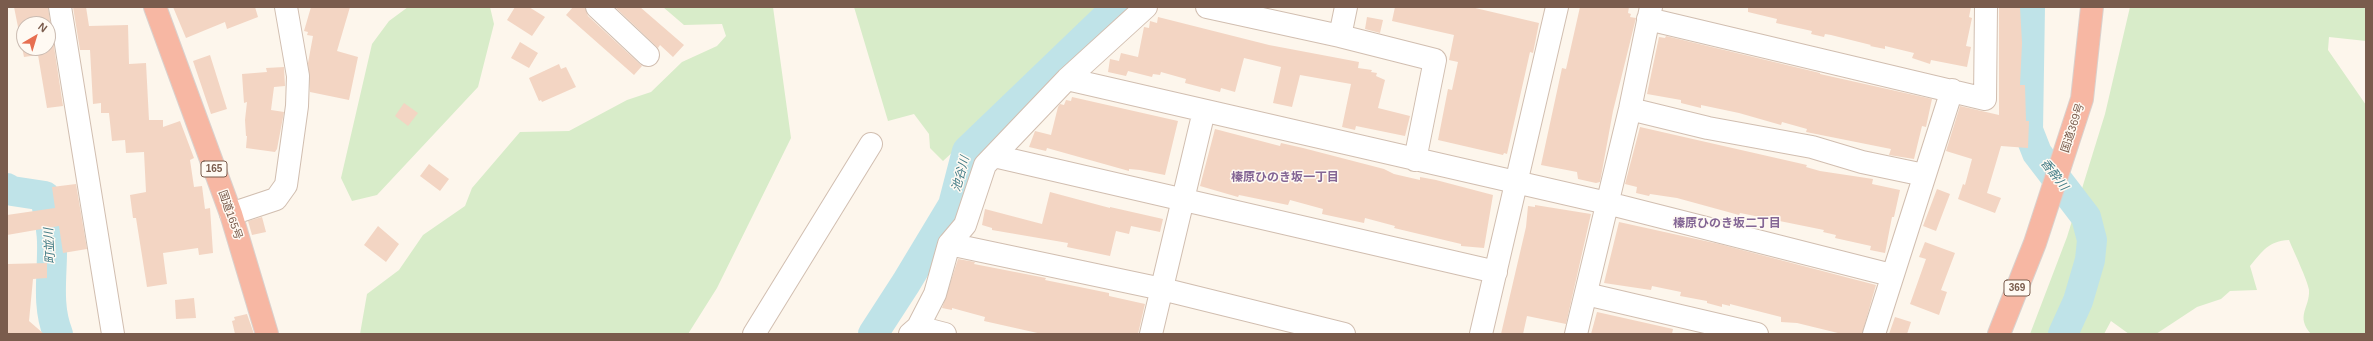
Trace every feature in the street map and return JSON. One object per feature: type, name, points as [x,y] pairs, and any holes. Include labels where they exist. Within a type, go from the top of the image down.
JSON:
[{"type":"highway","name":"国道165号","points":[[155,7],[231,214],[267,334]]},
{"type":"highway","name":"国道369号","points":[[1999,334],[2035,243],[2082,99],[2092,7]]},
{"type":"street","points":[[60,7],[113,334]]},
{"type":"street","points":[[231,214],[276,199],[286,185],[297,106],[298,76],[286,7]]},
{"type":"street","points":[[598,7],[648,55]]},
{"type":"street","points":[[945,334],[914,331],[935,294],[949,244],[964,225],[985,165],[1067,79],[1130,19],[1146,7]]},
{"type":"street","points":[[1207,7],[1340,36],[1435,60],[1416,160]]},
{"type":"street","points":[[1340,36],[1346,7]]},
{"type":"street","points":[[1481,334],[1558,7]]},
{"type":"street","points":[[1576,334],[1630,109],[1650,13],[1985,99],[1986,7]]},
{"type":"street","points":[[1067,79],[1516,184],[1607,203],[1891,275]]},
{"type":"street","points":[[1874,334],[1891,275],[1952,90]]},
{"type":"street","points":[[1630,109],[1708,128],[1812,147],[1862,162],[1924,175]]},
{"type":"street","points":[[1151,334],[1185,199],[1204,111]]},
{"type":"street","points":[[754,334],[871,144]]},
{"type":"street","points":[[994,156],[1496,272]]},
{"type":"street","points":[[949,244],[1162,289],[1344,334]]},
{"type":"street","points":[[1586,294],[1757,334]]},
{"type":"green space","points":[[408,7],[490,7],[494,24],[478,87],[377,195],[352,201],[341,178],[372,44],[389,21]]},
{"type":"green space","points":[[663,7],[773,7],[791,138],[717,288],[688,334],[360,334],[367,294],[399,270],[423,235],[465,206],[472,188],[520,132],[569,131],[627,100],[651,92],[682,62],[717,46],[726,36],[722,24],[684,25]]},
{"type":"green space","points":[[854,7],[1111,7],[943,161],[930,148],[929,134],[914,114],[888,121]]},
{"type":"green space","points":[[2130,7],[2366,7],[2366,41],[2329,37],[2328,50],[2366,105],[2366,334],[2311,334],[2306,328],[2304,322],[2304,312],[2309,296],[2309,290],[2289,240],[2276,242],[2266,248],[2250,266],[2257,290],[2230,291],[2221,299],[2197,307],[2156,334],[2129,334],[2111,321],[2104,334],[2030,334],[2067,237],[2105,114]]},
{"type":"building","points":[[14,7],[48,7],[49,16],[16,17]]},
{"type":"building","points":[[73,7],[86,7],[89,26],[128,25],[129,64],[146,63],[149,120],[163,120],[163,127],[180,121],[194,158],[190,160],[194,187],[202,186],[205,209],[210,208],[213,253],[199,255],[198,248],[163,253],[167,284],[147,287],[136,218],[133,218],[130,195],[146,192],[144,152],[126,153],[125,140],[112,141],[109,113],[101,113],[101,103],[93,104],[90,50],[80,50]]},
{"type":"building","points":[[173,7],[255,7],[258,17],[227,29],[225,22],[186,38]]},
{"type":"building","points":[[311,7],[350,7],[337,51],[358,57],[349,100],[310,92],[308,63],[313,36],[307,35],[308,32],[304,31]]},
{"type":"building","points":[[515,7],[529,7],[545,17],[532,36],[507,20]]},
{"type":"building","points":[[573,7],[585,7],[588,16],[642,66],[634,75],[566,15]]},
{"type":"building","points":[[615,7],[640,7],[684,45],[673,57],[660,45],[658,48]]},
{"type":"building","points":[[1395,7],[1471,7],[1539,23],[1533,53],[1530,52],[1507,154],[1504,153],[1503,155],[1438,140],[1448,89],[1452,90],[1458,62],[1449,60],[1454,35],[1392,21]]},
{"type":"building","points":[[1580,7],[1629,7],[1628,13],[1631,14],[1630,17],[1636,18],[1613,111],[1600,182],[1596,183],[1578,179],[1577,172],[1541,165],[1562,68],[1566,69]]},
{"type":"building","points":[[1748,7],[1971,7],[1969,17],[1972,18],[1966,46],[1971,47],[1967,67],[1931,60],[1930,64],[1912,58],[1914,53],[1885,46],[1885,49],[1870,46],[1871,45],[1831,35],[1825,34],[1824,37],[1811,34],[1812,31],[1776,23],[1777,19],[1748,12]]},
{"type":"building","points":[[1999,7],[2020,7],[2022,43],[2020,85],[2025,85],[2026,121],[2029,121],[2028,148],[2001,146],[1987,193],[2001,198],[1995,213],[1958,199],[1963,184],[1965,185],[1972,159],[1946,151],[1960,106],[1999,115]]},
{"type":"building","points":[[1158,17],[1269,45],[1359,62],[1358,68],[1372,70],[1371,72],[1377,73],[1376,76],[1385,80],[1378,108],[1410,116],[1405,136],[1356,126],[1355,130],[1342,127],[1351,84],[1300,75],[1292,107],[1273,103],[1281,67],[1244,58],[1235,92],[1221,88],[1220,92],[1185,83],[1186,79],[1161,72],[1160,75],[1153,74],[1152,77],[1128,71],[1126,76],[1108,72],[1110,59],[1119,61],[1121,53],[1138,57],[1144,27],[1149,28],[1150,21],[1157,23]]},
{"type":"building","points":[[1367,17],[1383,20],[1380,33],[1365,29]]},
{"type":"building","points":[[1666,36],[1820,74],[1932,99],[1926,127],[1922,126],[1914,159],[1889,155],[1891,149],[1806,132],[1807,129],[1782,122],[1781,125],[1739,113],[1701,105],[1701,108],[1681,103],[1681,100],[1647,94],[1659,37],[1665,38]]},
{"type":"building","points":[[520,42],[538,53],[529,68],[511,58]]},
{"type":"building","points":[[210,55],[227,109],[211,114],[193,61]]},
{"type":"building","points":[[38,56],[55,56],[63,106],[47,108]]},
{"type":"building","points":[[559,64],[561,69],[566,67],[576,87],[542,102],[541,100],[539,101],[529,78]]},
{"type":"building","points":[[284,67],[285,86],[274,87],[271,110],[284,112],[277,149],[275,152],[246,148],[247,136],[245,120],[247,102],[244,103],[242,74],[267,72],[266,68]]},
{"type":"building","points":[[1072,97],[1178,121],[1165,175],[1140,170],[1129,169],[1129,171],[1047,148],[1046,151],[1029,147],[1035,131],[1051,135],[1058,107],[1060,104],[1064,105],[1066,100],[1071,101]]},
{"type":"building","points":[[404,103],[418,113],[408,126],[395,116]]},
{"type":"building","points":[[1640,127],[1807,165],[1806,167],[1820,171],[1873,179],[1872,184],[1900,190],[1894,217],[1892,217],[1885,253],[1870,250],[1871,246],[1835,238],[1836,235],[1823,232],[1824,230],[1740,213],[1739,215],[1677,198],[1650,194],[1649,196],[1636,193],[1637,187],[1625,184]]},
{"type":"building","points":[[1215,129],[1280,146],[1281,143],[1303,148],[1384,169],[1394,174],[1420,180],[1420,177],[1436,180],[1493,195],[1484,248],[1461,246],[1461,244],[1394,228],[1395,226],[1365,218],[1364,223],[1322,214],[1323,209],[1290,200],[1288,205],[1239,195],[1238,197],[1200,186]]},
{"type":"building","points":[[429,164],[449,179],[440,191],[420,176]]},
{"type":"building","points":[[76,184],[87,249],[63,253],[59,226],[7,235],[7,215],[55,208],[52,187]]},
{"type":"building","points":[[1937,189],[1950,194],[1936,231],[1923,226]]},
{"type":"building","points":[[1050,192],[1110,208],[1163,219],[1160,232],[1131,226],[1129,234],[1116,231],[1110,256],[1067,247],[1068,243],[992,230],[992,228],[982,225],[985,209],[1042,224]]},
{"type":"building","points":[[1535,205],[1591,214],[1566,324],[1527,316],[1523,334],[1501,334],[1526,227],[1528,206],[1535,207]]},
{"type":"building","points":[[262,217],[266,232],[252,235],[248,221]]},
{"type":"building","points":[[1619,222],[1719,244],[1876,285],[1862,334],[1842,334],[1797,323],[1781,322],[1781,317],[1730,304],[1730,306],[1722,304],[1722,307],[1707,303],[1707,301],[1680,296],[1681,292],[1652,286],[1651,290],[1604,283]]},
{"type":"building","points":[[378,226],[399,244],[386,262],[364,245]]},
{"type":"building","points":[[1925,242],[1955,253],[1941,290],[1947,292],[1939,315],[1910,304],[1926,259],[1919,257]]},
{"type":"building","points":[[958,259],[975,262],[974,264],[1046,278],[1045,280],[1109,293],[1109,296],[1145,304],[1138,334],[1042,334],[984,321],[985,317],[952,308],[952,310],[942,308]]},
{"type":"building","points":[[47,263],[47,278],[33,279],[29,321],[44,334],[7,334],[7,264]]},
{"type":"building","points":[[194,298],[196,318],[176,319],[175,300]]},
{"type":"building","points":[[1597,312],[1673,329],[1672,334],[1591,334]]},
{"type":"building","points":[[247,314],[254,334],[235,334],[232,321],[235,320],[234,317]]},
{"type":"building","points":[[1895,317],[1911,322],[1907,334],[1889,334]]},
{"type":"waterway","name":"池谷川","points":[[873,334],[953,205],[967,151],[1117,7]]},
{"type":"waterway","name":"香酔川","points":[[2030,7],[2028,130],[2037,153],[2086,217],[2092,240],[2090,260],[2078,301],[2063,334]]},
{"type":"waterway","name":"町並川","points":[[7,188],[12,191],[45,196],[52,236],[52,311],[58,334]]},
{"type":"district","name":"榛原ひのき坂一丁目","points":[[1285,178]]},
{"type":"district","name":"榛原ひのき坂二丁目","points":[[1727,224]]}]
